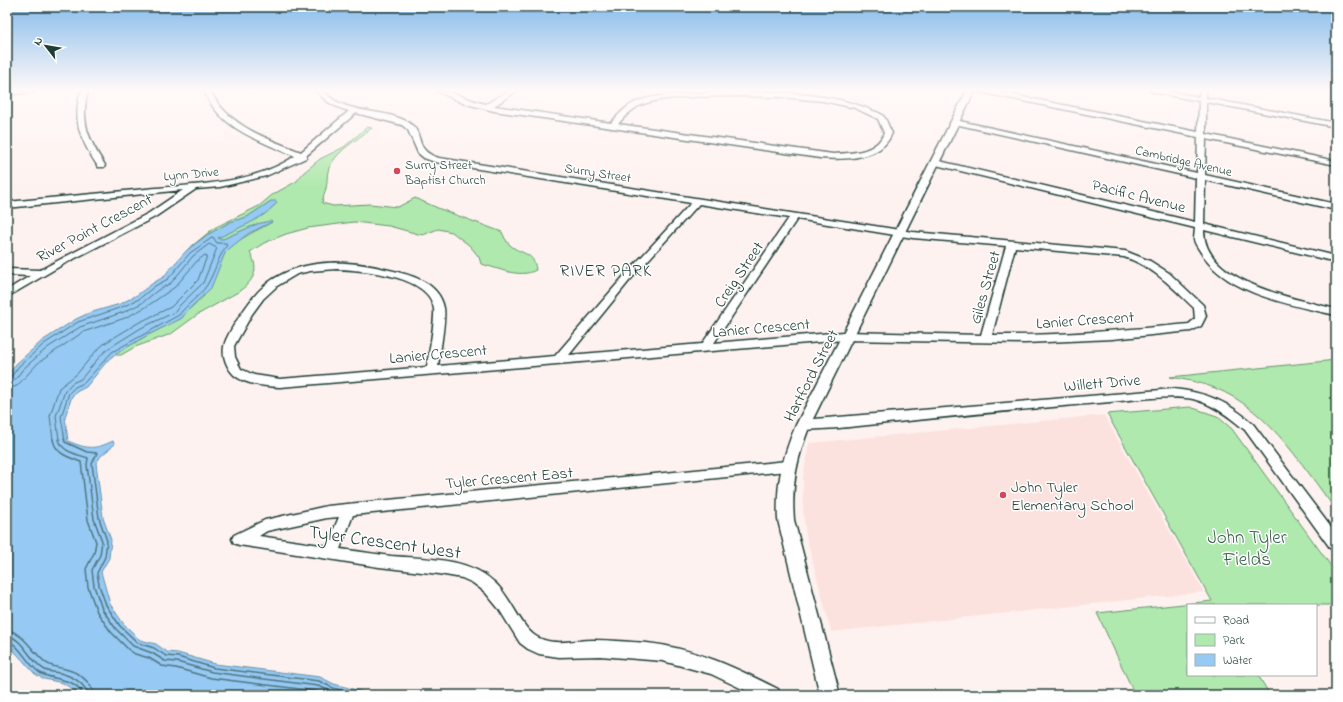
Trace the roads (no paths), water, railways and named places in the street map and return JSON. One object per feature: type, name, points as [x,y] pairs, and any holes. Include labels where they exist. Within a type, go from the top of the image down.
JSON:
[{"type":"street","points":[[81,123],[87,144],[100,165]]},
{"type":"street","points":[[233,123],[303,156]]},
{"type":"street","name":"Lynn Drive","points":[[7,205],[236,182],[280,169],[303,156],[341,123]]},
{"type":"street","name":"Surry Street","points":[[404,123],[414,132],[420,150],[424,155],[438,160],[900,233]]},
{"type":"street","points":[[597,123],[826,156],[848,156],[868,151],[881,144],[887,136],[887,126],[885,123]]},
{"type":"street","name":"Hartford Street","points":[[830,695],[786,520],[784,491],[787,466],[803,424],[955,123]]},
{"type":"street","name":"Cambridge Avenue","points":[[958,123],[1336,208]]},
{"type":"street","points":[[1141,123],[1336,163]]},
{"type":"street","points":[[1202,123],[1199,240],[1207,254],[1226,274],[1236,280],[1265,293],[1336,312]]},
{"type":"street","points":[[1325,123],[1336,125]]},
{"type":"street","name":"Pacific Avenue","points":[[935,162],[1336,259]]},
{"type":"street","name":"River Point Crescent","points":[[7,294],[41,273],[136,224],[195,186]]},
{"type":"street","points":[[559,359],[627,278],[697,200]]},
{"type":"street","name":"Creig Street","points":[[706,347],[794,217]]},
{"type":"street","name":"Lanier Crescent","points":[[432,369],[439,310],[433,294],[427,288],[395,274],[361,267],[333,266],[316,268],[290,275],[274,283],[257,298],[229,346],[228,355],[230,363],[235,370],[242,375],[264,381],[280,383],[432,369],[848,336],[1040,339],[1191,327],[1201,320],[1202,315],[1199,307],[1152,265],[1144,260],[1125,254],[900,233]]},
{"type":"street","name":"Giles Street","points":[[985,339],[1011,244]]},
{"type":"street","points":[[7,272],[41,273]]},
{"type":"street","name":"Willett Drive","points":[[803,424],[839,423],[1054,402],[1173,393],[1194,395],[1218,404],[1239,418],[1249,427],[1336,545]]},
{"type":"street","name":"Tyler Crescent East","points":[[239,539],[265,526],[308,515],[787,466]]},
{"type":"street","points":[[331,553],[348,510]]},
{"type":"street","name":"Tyler Crescent West","points":[[239,539],[459,570],[486,584],[500,598],[519,631],[528,640],[538,646],[551,649],[593,648],[649,651],[678,656],[706,664],[772,695]]},
{"type":"water","points":[[271,201],[276,201],[277,203],[265,214],[218,238],[223,239],[257,224],[270,221],[272,222],[249,233],[225,253],[211,288],[186,312],[182,318],[146,336],[114,355],[108,360],[86,387],[72,396],[65,417],[68,441],[86,447],[101,446],[113,441],[115,444],[101,456],[96,463],[103,518],[111,540],[109,558],[101,572],[110,604],[123,623],[140,640],[156,644],[167,652],[178,653],[215,664],[320,677],[334,684],[375,695],[81,695],[63,683],[44,679],[35,674],[7,643],[7,376],[16,364],[42,341],[76,319],[89,313],[120,304],[137,295],[165,276],[187,250],[207,235],[230,222],[247,217]]},
{"type":"place","name":"Surry Street Baptist Church","points":[[397,171]]},
{"type":"place","name":"John Tyler Elementary School","points":[[1003,495]]},
{"type":"district","name":"RIVER PARK","points":[[606,270]]},
{"type":"park label","name":"John Tyler Fields","points":[[1247,547]]}]
